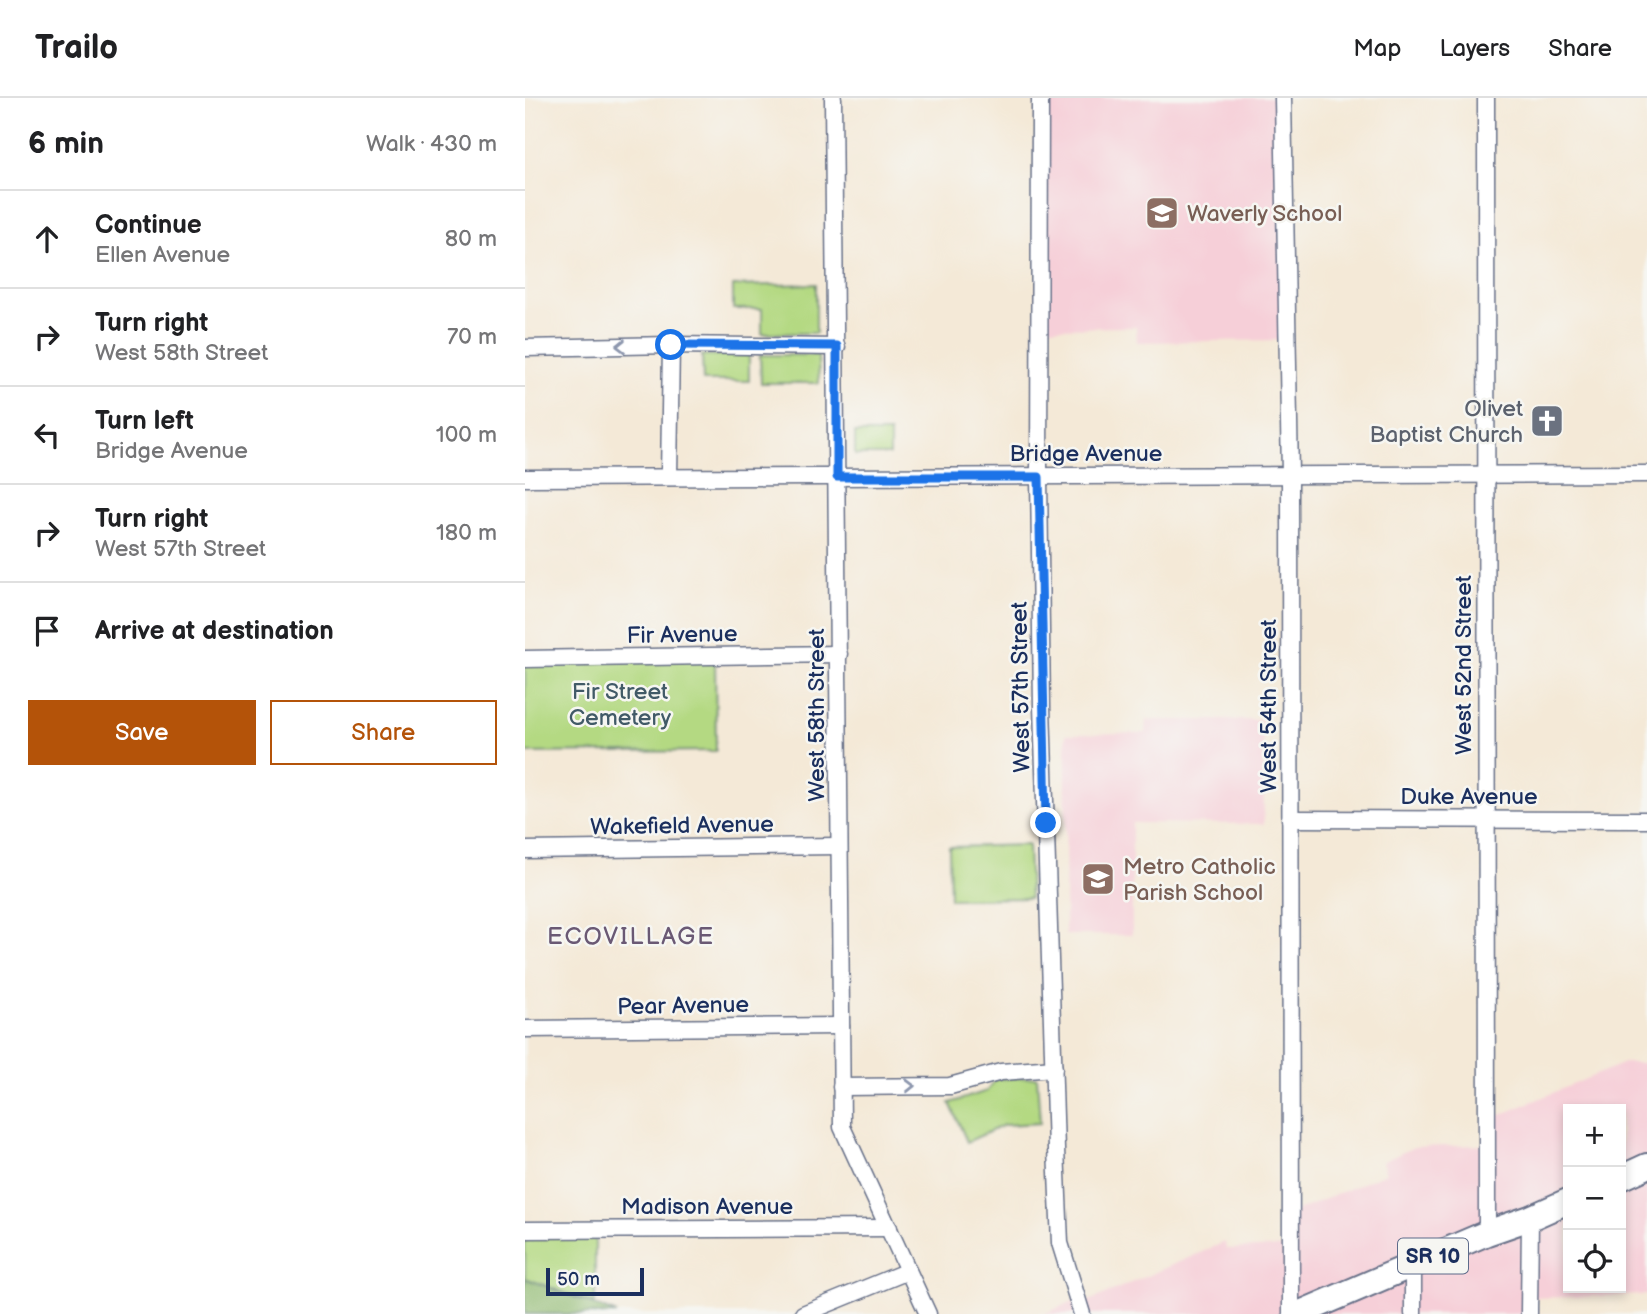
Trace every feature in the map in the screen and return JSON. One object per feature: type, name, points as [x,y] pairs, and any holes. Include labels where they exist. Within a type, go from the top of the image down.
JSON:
[{"type":"main road","points":[[1626,1176],[1647,1166]]},
{"type":"main road","name":"SR 10","points":[[1299,1314],[1563,1203]]},
{"type":"street","name":"West 58th Street","points":[[833,98],[842,1127],[928,1314]]},
{"type":"street","name":"West 57th Street","points":[[1040,98],[1039,477],[1042,706],[1060,1243],[1082,1314]]},
{"type":"street","name":"West 54th Street","points":[[1283,98],[1290,474],[1291,1314]]},
{"type":"street","name":"West 52nd Street","points":[[1486,98],[1487,1233]]},
{"type":"street","points":[[669,477],[671,345]]},
{"type":"street","points":[[525,348],[837,346]]},
{"type":"street","name":"Bridge Avenue","points":[[525,478],[1647,474]]},
{"type":"street","name":"Fir Avenue","points":[[525,659],[839,654]]},
{"type":"street","name":"Duke Avenue","points":[[1290,819],[1647,820]]},
{"type":"street","name":"Wakefield Avenue","points":[[525,850],[839,846]]},
{"type":"street","name":"Pear Avenue","points":[[525,1030],[842,1026]]},
{"type":"street","points":[[842,1087],[950,1086],[1001,1072],[1054,1068]]},
{"type":"street","points":[[1529,1314],[1530,1218]]},
{"type":"street","name":"Madison Avenue","points":[[525,1230],[889,1228]]},
{"type":"street","points":[[1413,1265],[1413,1314]]},
{"type":"street","points":[[803,1314],[908,1271]]},
{"type":"shaded area","name":"Waverly School","points":[[1040,98],[1283,98],[1287,340],[1137,342],[1136,327],[1040,328]]},
{"type":"shaded area","name":"Metro Catholic Parish School","points":[[1146,720],[1263,720],[1264,824],[1132,823],[1132,935],[1065,935],[1066,734],[1145,733]]},
{"type":"shaded area","points":[[1624,1063],[1647,1063],[1647,1295],[1529,1298],[1529,1314],[1044,1314],[1078,1299],[1080,1305],[1225,1242],[1226,1249],[1290,1247],[1290,1214],[1386,1173],[1382,1162],[1414,1147],[1486,1145],[1486,1121]]},
{"type":"green space","points":[[816,284],[816,333],[762,334],[762,309],[733,309],[733,286]]},
{"type":"green space","points":[[702,355],[749,355],[749,381],[703,381]]},
{"type":"green space","points":[[760,355],[818,355],[819,383],[761,383]]},
{"type":"green space","points":[[855,433],[890,433],[890,455],[855,455]]},
{"type":"green space","name":"Fir Street Cemetery","points":[[715,656],[716,751],[525,753],[525,659]]},
{"type":"green space","points":[[1028,845],[1030,898],[950,899],[949,847]]},
{"type":"green space","points":[[1037,1077],[1040,1123],[1004,1125],[967,1142],[950,1103],[987,1091],[996,1079]]},
{"type":"green space","points":[[525,1230],[595,1230],[595,1304],[525,1278]]},
{"type":"green space","points":[[525,1278],[617,1314],[525,1314]]},
{"type":"place","name":"Waverly School","points":[[1162,213]]},
{"type":"place","name":"Olivet Baptist Church","points":[[1547,421]]},
{"type":"place","name":"Metro Catholic Parish School","points":[[1098,879]]},
{"type":"district","name":"ECOVILLAGE","points":[[631,936]]},
{"type":"route","points":[[671,345],[837,346],[837,477],[1039,477],[1046,823]]}]
